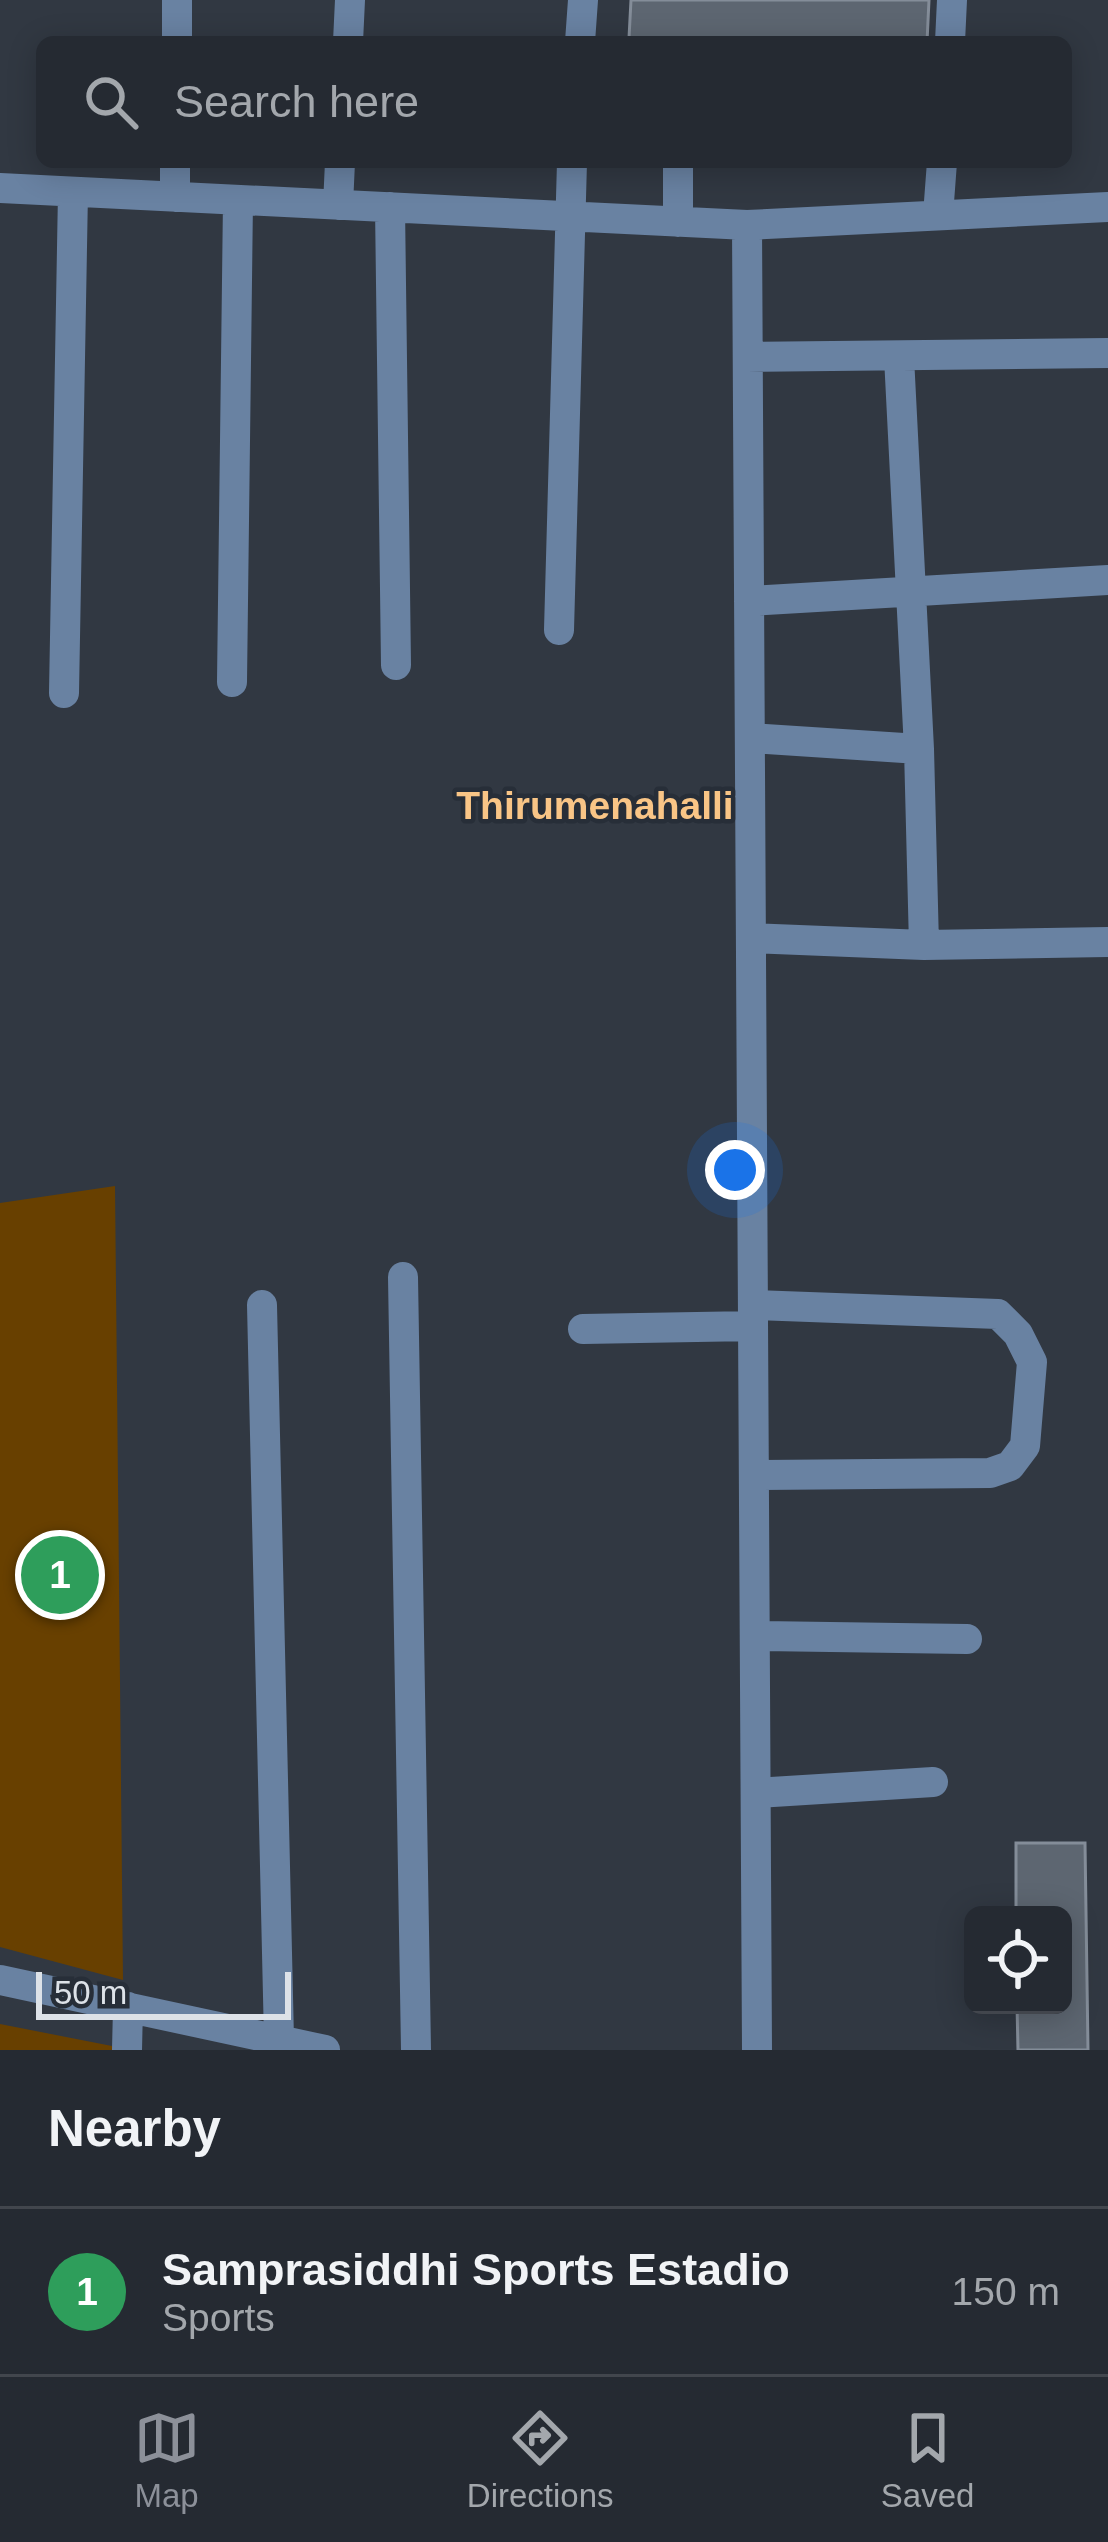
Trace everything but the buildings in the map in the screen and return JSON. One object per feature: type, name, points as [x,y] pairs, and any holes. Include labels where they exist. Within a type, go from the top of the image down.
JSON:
[{"type":"street","points":[[177,0],[177,36]]},
{"type":"street","points":[[348,36],[350,0]]},
{"type":"street","points":[[580,36],[583,0]]},
{"type":"street","points":[[950,36],[952,0]]},
{"type":"street","points":[[175,168],[175,197]]},
{"type":"street","points":[[338,205],[340,168]]},
{"type":"street","points":[[559,630],[572,168]]},
{"type":"street","points":[[678,168],[678,221]]},
{"type":"street","points":[[938,215],[942,168]]},
{"type":"street","points":[[0,188],[747,225],[1108,207]]},
{"type":"street","points":[[64,693],[73,192]]},
{"type":"street","points":[[232,682],[238,200]]},
{"type":"street","points":[[390,207],[396,665]]},
{"type":"street","points":[[747,225],[757,2050]]},
{"type":"street","points":[[748,357],[1108,353]]},
{"type":"street","points":[[899,357],[924,944]]},
{"type":"street","points":[[749,601],[1108,580]]},
{"type":"street","points":[[750,738],[919,749]]},
{"type":"street","points":[[751,938],[924,944],[1108,942]]},
{"type":"street","points":[[403,1277],[416,2050]]},
{"type":"street","points":[[262,1305],[288,2044]]},
{"type":"street","points":[[583,1329],[753,1316],[998,1314],[1018,1334],[1032,1361],[1025,1446],[1010,1466],[990,1473],[754,1475]]},
{"type":"street","points":[[755,1636],[967,1639]]},
{"type":"street","points":[[756,1793],[933,1782]]},
{"type":"street","points":[[0,1980],[326,2050]]},
{"type":"street","points":[[128,2007],[128,2050]]},
{"type":"shaded area","points":[[115,1186],[123,1980],[0,1947],[0,1203]]},
{"type":"shaded area","points":[[0,2024],[112,2046],[112,2050],[0,2050]]},
{"type":"place","name":"Samprasiddhi Sports Estadio","points":[[60,1575]]},
{"type":"district","name":"Thirumenahalli","points":[[595,805]]}]
